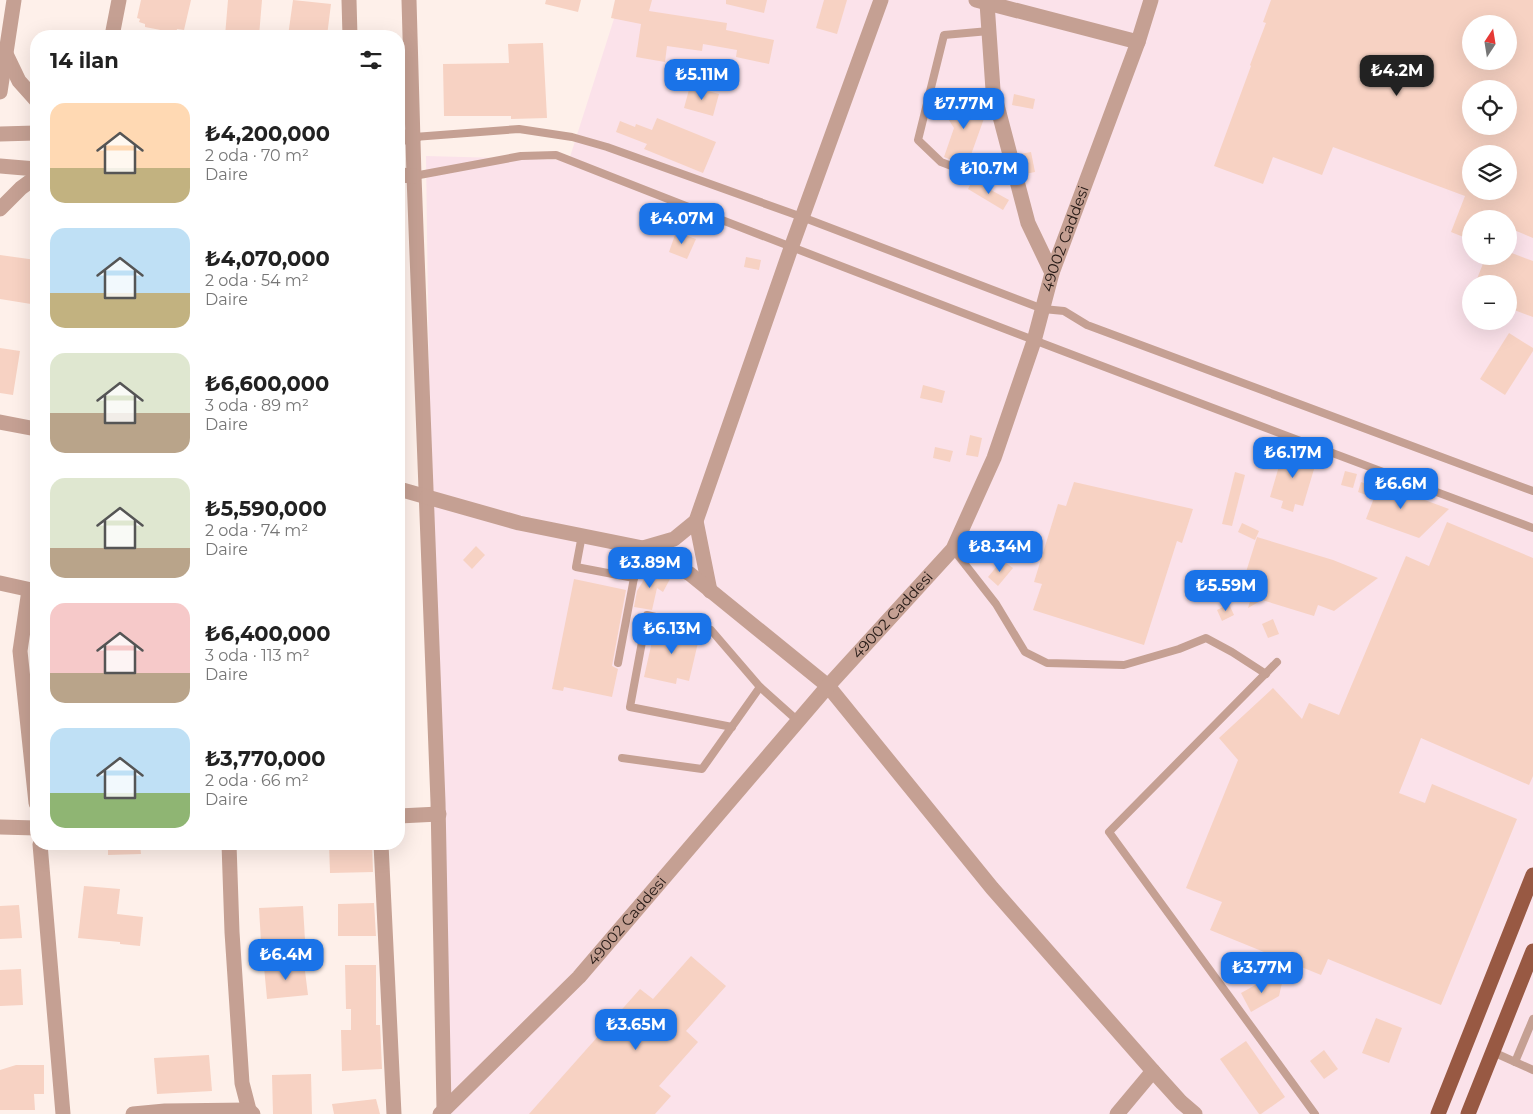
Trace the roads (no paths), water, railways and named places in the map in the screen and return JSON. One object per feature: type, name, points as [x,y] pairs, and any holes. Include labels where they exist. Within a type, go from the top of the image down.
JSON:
[{"type":"main road","points":[[1438,1114],[1533,875]]},
{"type":"main road","points":[[1468,1114],[1533,951]]},
{"type":"street","points":[[0,92],[14,0]]},
{"type":"street","points":[[113,30],[119,0]]},
{"type":"street","points":[[349,0],[350,30]]},
{"type":"street","points":[[409,0],[406,175],[427,498],[438,814],[442,1111]]},
{"type":"street","points":[[710,590],[696,522],[791,248],[881,0]]},
{"type":"street","name":"49002 Caddesi","points":[[442,1111],[579,977],[828,686],[952,550],[994,458],[1034,342],[1052,273],[1138,42],[1151,0]]},
{"type":"street","points":[[1052,273],[1028,223],[993,90],[989,31],[982,1],[1138,42]]},
{"type":"street","points":[[6,54],[19,81],[30,93]]},
{"type":"street","points":[[0,134],[30,133]]},
{"type":"street","points":[[0,166],[30,168]]},
{"type":"street","points":[[0,209],[30,181]]},
{"type":"street","points":[[0,422],[30,428]]},
{"type":"street","points":[[405,490],[519,523],[643,548],[690,574],[828,686],[992,888],[1153,1071],[1181,1102],[1195,1114]]},
{"type":"street","points":[[643,548],[674,539],[696,522]]},
{"type":"street","points":[[0,583],[30,590]]},
{"type":"street","points":[[30,605],[20,651],[30,746]]},
{"type":"street","points":[[405,816],[438,814]]},
{"type":"street","points":[[0,827],[30,828]]},
{"type":"street","points":[[41,850],[63,1114]]},
{"type":"street","points":[[133,1114],[166,1111],[251,1112],[241,1074],[232,932],[229,850]]},
{"type":"street","points":[[381,850],[394,1114]]},
{"type":"street","points":[[1117,1114],[1153,1071]]},
{"type":"lane","points":[[989,31],[944,35],[918,140],[941,162],[975,175],[1015,175]]},
{"type":"lane","points":[[406,137],[518,129],[550,133],[607,147],[802,217],[1043,309],[1064,311],[1087,325],[1533,491]]},
{"type":"lane","points":[[406,175],[521,156],[556,155],[1034,342],[1533,528]]},
{"type":"lane","points":[[582,535],[576,566],[634,578]]},
{"type":"lane","points":[[618,663],[634,578],[643,548]]},
{"type":"lane","points":[[952,550],[996,604],[1025,652],[1047,663],[1124,665],[1179,649],[1206,638],[1266,674]]},
{"type":"lane","points":[[732,727],[630,707],[647,615],[711,630],[760,687],[798,721]]},
{"type":"lane","points":[[1278,662],[1109,832],[1315,1114]]},
{"type":"lane","points":[[622,758],[702,769],[760,687]]},
{"type":"lane","points":[[1514,1062],[1533,1019]]},
{"type":"lane","points":[[1493,1052],[1533,1070]]}]
